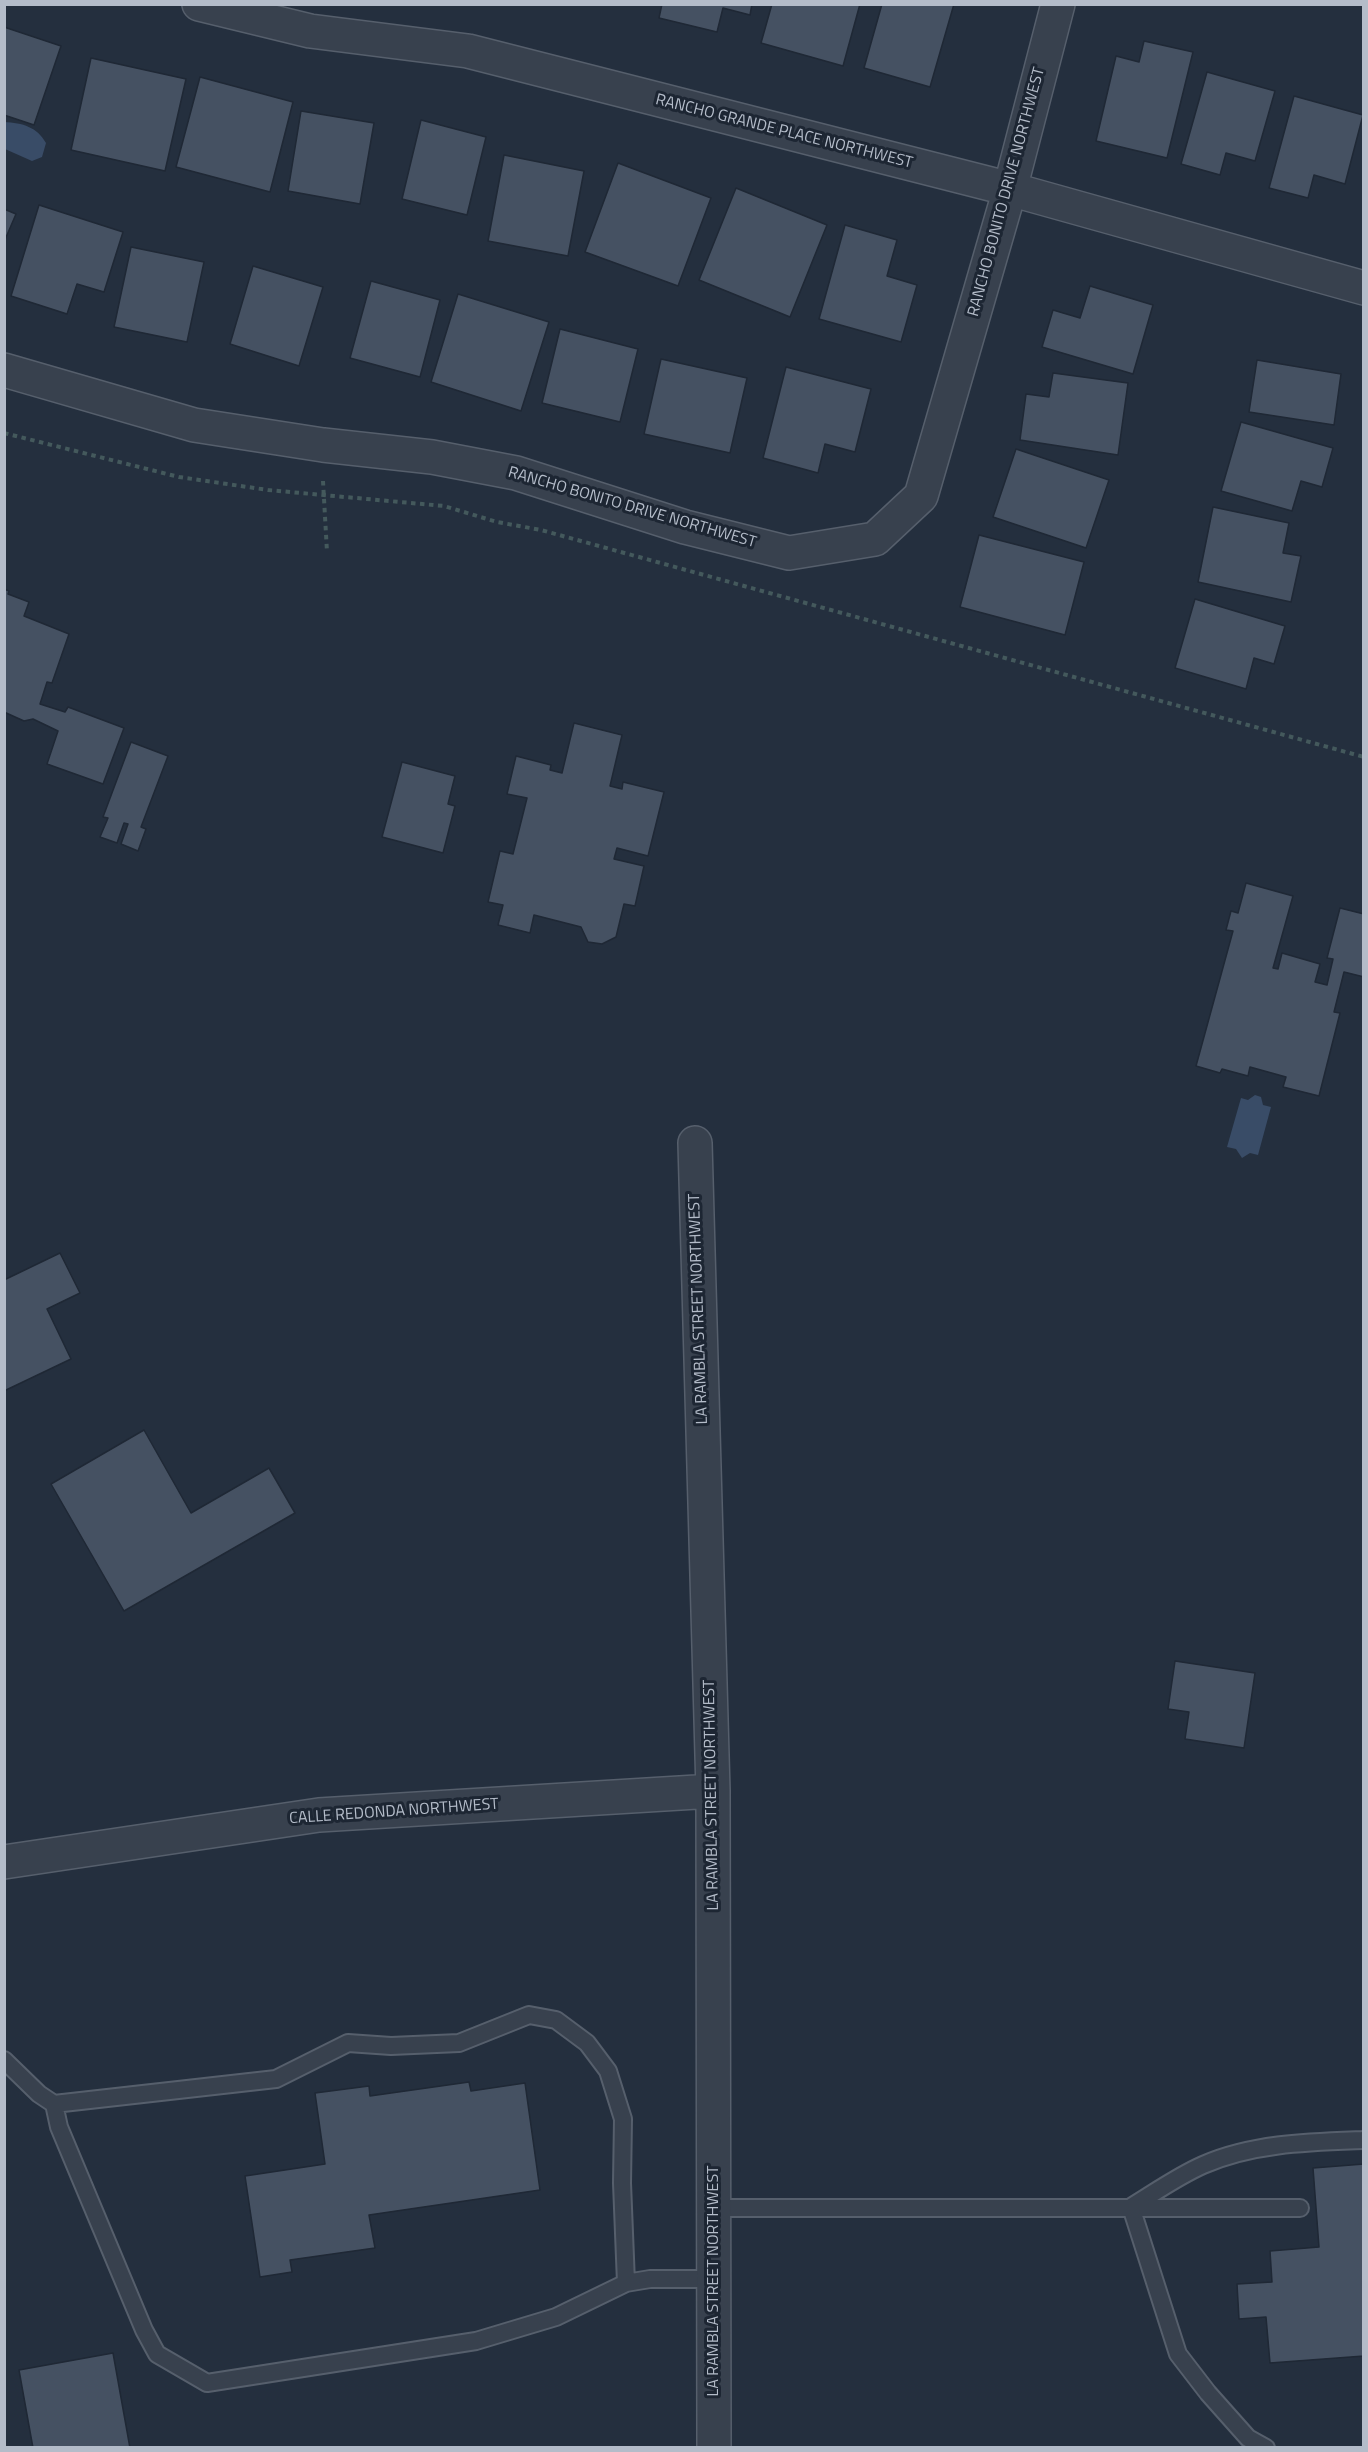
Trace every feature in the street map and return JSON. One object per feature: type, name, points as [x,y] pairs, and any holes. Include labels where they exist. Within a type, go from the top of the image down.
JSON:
[{"type":"street","name":"RANCHO GRANDE PLACE NORTHWEST","points":[[199,4],[310,31],[468,51],[1010,189],[1364,288]]},
{"type":"street","name":"RANCHO BONITO DRIVE NORTHWEST","points":[[4,370],[194,425],[323,445],[432,457],[516,473],[685,527],[789,553],[875,539],[921,496],[1010,189],[1058,4]]},
{"type":"street","name":"LA RAMBLA STREET NORTHWEST","points":[[695,1143],[713,1791],[714,2448]]},
{"type":"street","name":"CALLE REDONDA NORTHWEST","points":[[4,1862],[319,1815],[713,1791]]},
{"type":"lane","points":[[4,2060],[39,2094],[54,2104],[276,2079],[348,2043],[391,2046],[459,2043],[529,2015],[556,2020],[587,2043],[608,2071],[623,2119],[622,2183],[626,2283]]},
{"type":"lane","points":[[54,2104],[63,2137],[144,2330],[157,2354],[207,2383],[476,2341],[556,2317],[626,2283],[650,2279],[714,2279]]},
{"type":"lane","points":[[1131,2207],[1203,2165],[1244,2151],[1296,2143],[1364,2140]]},
{"type":"lane","points":[[1131,2207],[1178,2354],[1208,2393],[1248,2438],[1266,2448]]},
{"type":"lane","points":[[714,2208],[1300,2208]]},
{"type":"path","points":[[4,433],[179,477],[444,506],[497,522],[541,530],[1364,757]]},
{"type":"path","points":[[323,445],[323,494],[327,552]]},
{"type":"water","points":[[4,122],[17,123],[38,133],[46,143],[42,157],[32,161],[5,149]]},
{"type":"water","points":[[1255,1095],[1261,1097],[1263,1105],[1271,1107],[1258,1155],[1250,1153],[1242,1158],[1236,1149],[1227,1147],[1241,1098],[1248,1100]]},
{"type":"building","points":[[662,4],[752,4],[750,15],[723,8],[717,32],[659,18]]},
{"type":"building","points":[[772,4],[860,4],[843,66],[761,43]]},
{"type":"building","points":[[882,4],[954,4],[930,87],[864,68]]},
{"type":"building","points":[[4,27],[61,46],[34,125],[4,115]]},
{"type":"building","points":[[1144,41],[1193,52],[1167,158],[1096,141],[1116,56],[1139,62]]},
{"type":"building","points":[[91,58],[186,79],[165,171],[71,150]]},
{"type":"building","points":[[1207,72],[1275,91],[1255,161],[1226,153],[1220,175],[1181,164]]},
{"type":"building","points":[[200,77],[293,102],[270,192],[176,167]]},
{"type":"building","points":[[1294,96],[1363,115],[1345,184],[1314,175],[1308,198],[1269,188]]},
{"type":"building","points":[[301,111],[374,123],[360,204],[288,191]]},
{"type":"building","points":[[421,120],[486,137],[467,215],[402,199]]},
{"type":"building","points":[[504,155],[584,171],[568,256],[488,241]]},
{"type":"building","points":[[618,163],[711,198],[678,286],[585,252]]},
{"type":"building","points":[[736,188],[827,225],[790,317],[699,280]]},
{"type":"building","points":[[39,205],[123,232],[104,292],[77,284],[67,314],[11,296]]},
{"type":"building","points":[[4,209],[16,214],[4,242]]},
{"type":"building","points":[[845,225],[897,240],[887,276],[917,285],[901,342],[819,319]]},
{"type":"building","points":[[131,247],[204,262],[187,342],[114,327]]},
{"type":"building","points":[[253,266],[323,287],[299,366],[230,344]]},
{"type":"building","points":[[371,281],[440,300],[420,377],[350,358]]},
{"type":"building","points":[[1090,286],[1153,305],[1133,374],[1042,347],[1053,310],[1080,318]]},
{"type":"building","points":[[458,294],[549,322],[521,411],[431,382]]},
{"type":"building","points":[[560,329],[638,349],[620,422],[542,403]]},
{"type":"building","points":[[661,359],[747,378],[730,453],[644,434]]},
{"type":"building","points":[[1257,360],[1341,374],[1334,425],[1249,412]]},
{"type":"building","points":[[786,367],[871,389],[855,452],[825,444],[818,473],[763,458]]},
{"type":"building","points":[[1053,373],[1128,383],[1118,455],[1020,440],[1026,394],[1049,397]]},
{"type":"building","points":[[1241,422],[1333,448],[1322,487],[1301,481],[1292,511],[1221,491]]},
{"type":"building","points":[[1016,449],[1109,480],[1086,548],[993,517]]},
{"type":"building","points":[[1213,507],[1289,523],[1283,553],[1301,556],[1291,602],[1198,582]]},
{"type":"building","points":[[979,535],[1084,562],[1065,635],[960,607]]},
{"type":"building","points":[[4,589],[9,591],[8,594],[29,602],[24,616],[69,634],[52,683],[47,682],[40,704],[65,712],[68,707],[124,728],[103,784],[47,764],[58,731],[33,719],[24,721],[4,712]]},
{"type":"building","points":[[1195,599],[1285,626],[1274,664],[1254,658],[1246,689],[1175,668]]},
{"type":"building","points":[[574,723],[622,735],[610,786],[622,789],[623,782],[664,792],[648,856],[617,848],[614,859],[644,866],[635,906],[624,904],[616,937],[602,944],[588,942],[581,927],[534,915],[530,933],[498,925],[503,905],[488,902],[500,851],[513,854],[527,798],[507,794],[516,756],[551,765],[550,770],[562,773]]},
{"type":"building","points":[[131,742],[168,756],[141,827],[146,829],[138,851],[121,844],[128,824],[124,823],[117,843],[100,837],[108,818],[103,817]]},
{"type":"building","points":[[402,762],[455,776],[448,804],[455,806],[443,853],[382,837]]},
{"type":"building","points":[[1246,883],[1293,896],[1273,968],[1278,969],[1282,953],[1320,964],[1315,982],[1327,985],[1333,959],[1327,958],[1340,908],[1364,914],[1364,977],[1344,972],[1334,1012],[1340,1013],[1319,1096],[1283,1087],[1286,1077],[1250,1067],[1248,1076],[1222,1069],[1220,1073],[1196,1066],[1233,931],[1226,930],[1231,911],[1238,913]]},
{"type":"building","points":[[60,1253],[80,1293],[47,1309],[71,1359],[4,1391],[4,1280]]},
{"type":"building","points":[[144,1430],[191,1513],[269,1468],[295,1513],[124,1611],[51,1484]]},
{"type":"building","points":[[1175,1661],[1255,1673],[1244,1748],[1185,1739],[1189,1712],[1168,1709]]},
{"type":"building","points":[[469,2082],[471,2091],[525,2083],[540,2190],[369,2215],[375,2248],[290,2260],[292,2272],[260,2277],[245,2176],[325,2164],[315,2093],[369,2086],[370,2096]]},
{"type":"building","points":[[1364,2164],[1364,2356],[1270,2363],[1266,2317],[1239,2319],[1237,2284],[1272,2282],[1270,2251],[1319,2247],[1313,2168]]},
{"type":"building","points":[[113,2353],[130,2448],[33,2448],[19,2370]]}]
